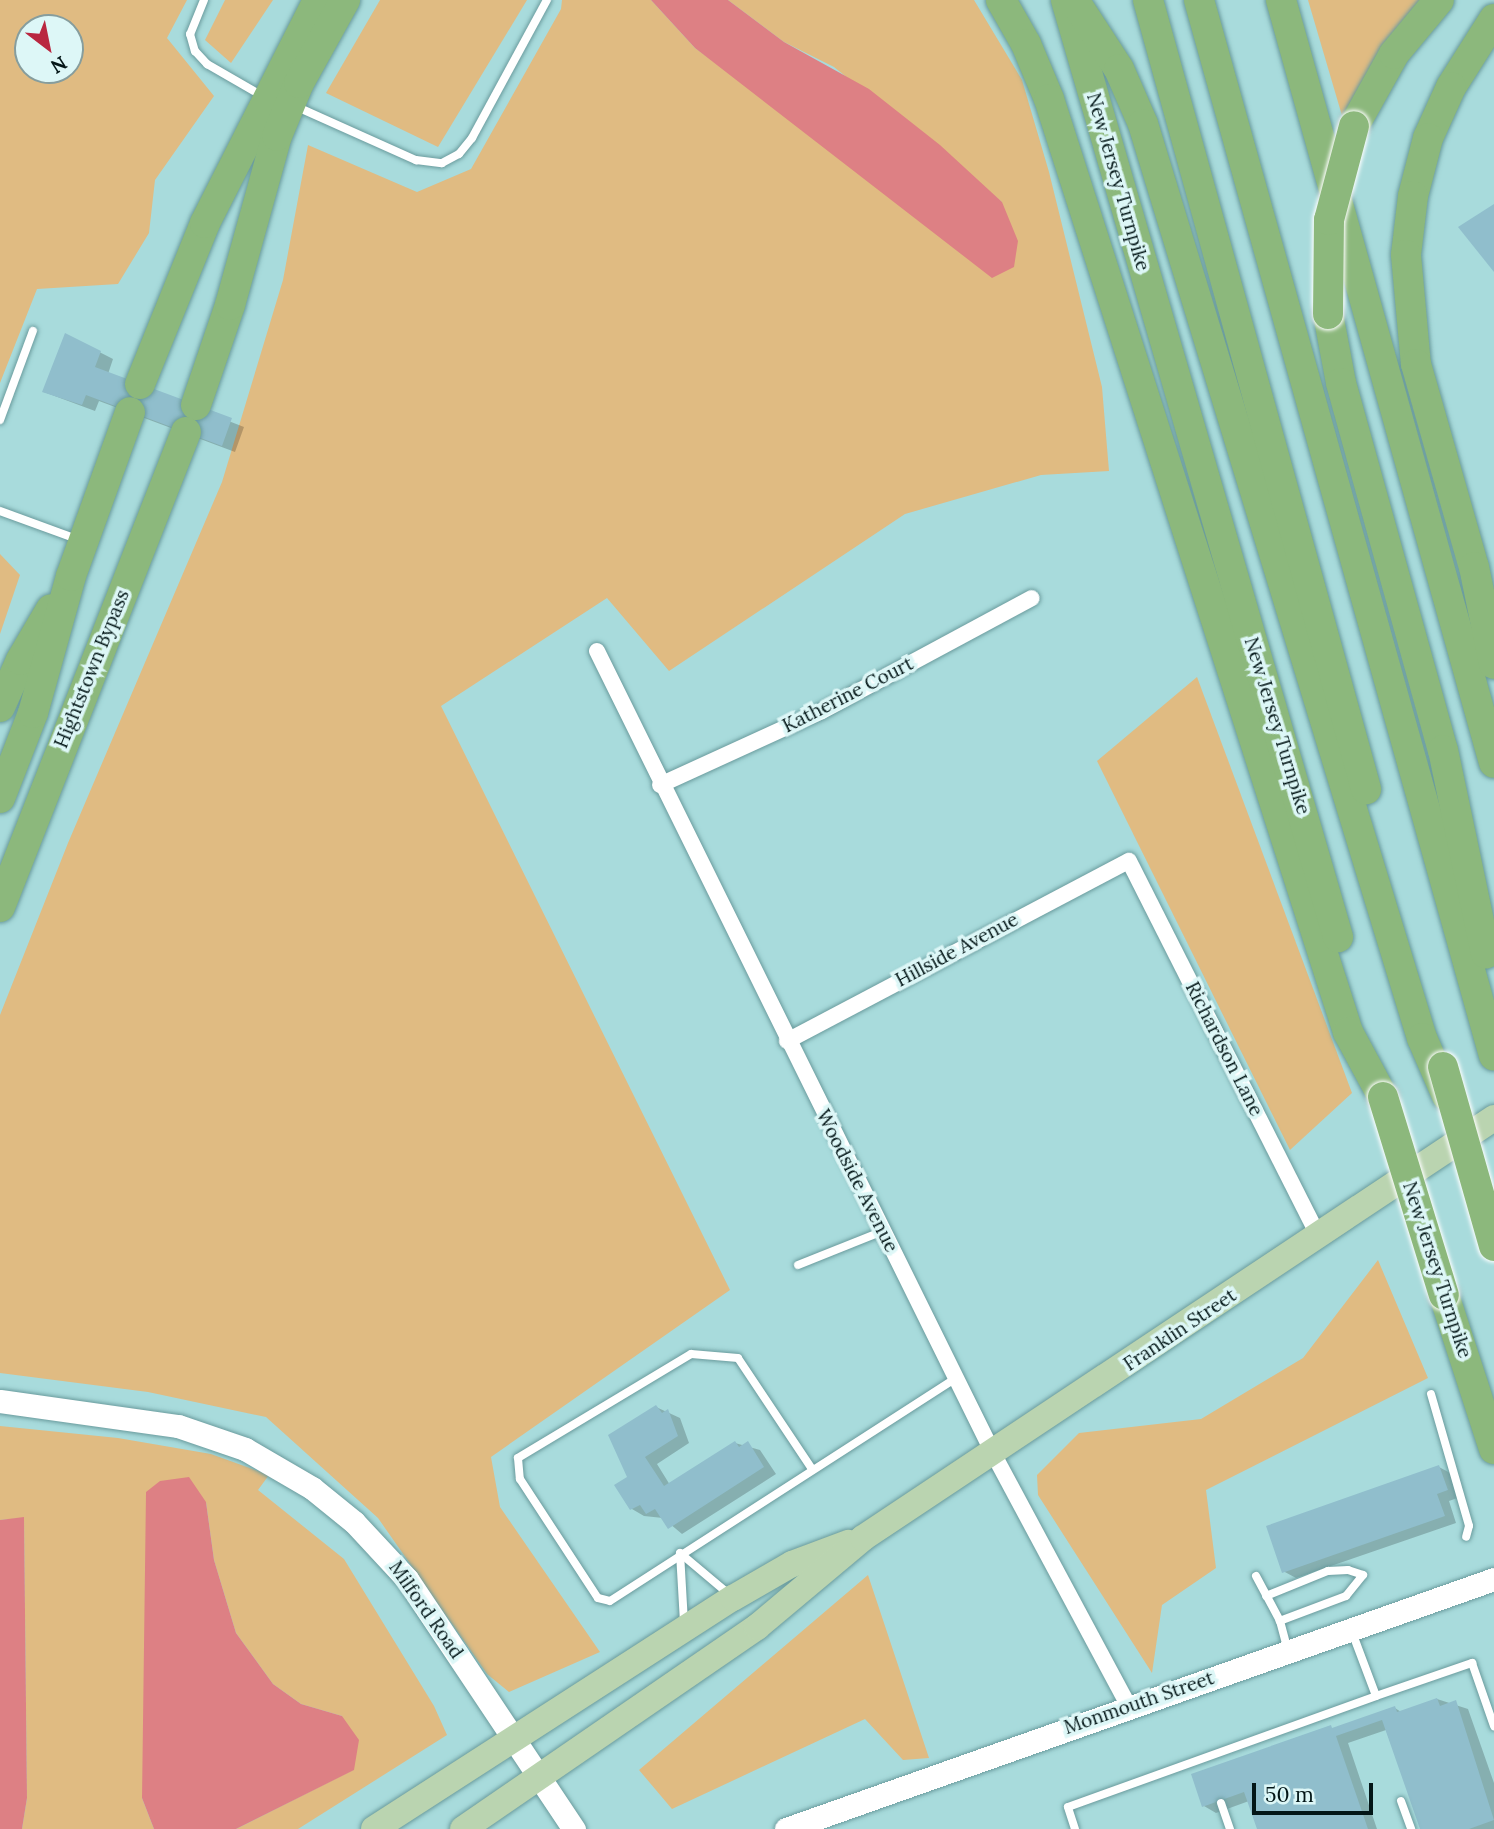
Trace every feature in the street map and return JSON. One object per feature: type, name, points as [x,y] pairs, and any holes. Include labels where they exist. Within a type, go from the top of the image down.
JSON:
[{"type":"highway","points":[[205,223],[254,91],[297,0]]},
{"type":"highway","points":[[205,223],[318,0]]},
{"type":"highway","name":"Hightstown Bypass","points":[[0,907],[191,419],[289,104],[329,27],[347,0]]},
{"type":"highway","points":[[1001,0],[1026,44],[1049,99],[1349,1032],[1382,1097]]},
{"type":"highway","name":"New Jersey Turnpike","points":[[1066,0],[1382,1097],[1494,1449]]},
{"type":"highway","points":[[1074,0],[1131,95],[1494,1246]]},
{"type":"highway","points":[[1148,0],[1438,1069]]},
{"type":"highway","points":[[1199,0],[1494,1055]]},
{"type":"highway","points":[[1281,0],[1494,763]]},
{"type":"highway","points":[[1438,0],[1394,54],[1354,126],[1329,220],[1328,314],[1341,383],[1443,750],[1494,984]]},
{"type":"highway","points":[[1494,19],[1451,87],[1428,138],[1413,196],[1406,266],[1416,364],[1471,556],[1494,664]]},
{"type":"highway","name":"Hightstown Bypass","points":[[0,798],[33,713],[83,541],[135,398],[205,223]]},
{"type":"highway","points":[[0,707],[20,660],[71,576]]},
{"type":"main road","name":"Franklin Street","points":[[863,1538],[1494,1118]]},
{"type":"main road","points":[[374,1829],[733,1598],[792,1564],[863,1538]]},
{"type":"main road","points":[[463,1829],[757,1627],[863,1538]]},
{"type":"street","name":"Katherine Court","points":[[660,785],[822,710],[1032,598]]},
{"type":"street","name":"Woodside Avenue","points":[[597,651],[660,785],[993,1453],[1128,1705]]},
{"type":"street","name":"Hillside Avenue","points":[[787,1041],[1129,861]]},
{"type":"street","name":"Richardson Lane","points":[[1129,861],[1319,1237]]},
{"type":"street","name":"Milford Road","points":[[0,1401],[178,1426],[235,1444],[290,1473],[334,1505],[391,1559],[540,1778]]},
{"type":"street","name":"Monmouth Street","points":[[786,1829],[1128,1705],[1494,1579]]},
{"type":"street","points":[[540,1778],[575,1829]]},
{"type":"lane","points":[[204,0],[190,34],[195,51],[207,64],[254,91]]},
{"type":"lane","points":[[289,104],[416,160],[442,163],[459,154],[472,138],[547,0]]},
{"type":"lane","points":[[0,421],[33,331]]},
{"type":"lane","points":[[0,511],[83,541]]},
{"type":"lane","points":[[798,1265],[883,1231]]},
{"type":"lane","points":[[812,1469],[737,1358],[691,1354],[518,1458],[520,1479],[598,1598],[610,1601],[680,1553],[956,1378]]},
{"type":"lane","points":[[1431,1394],[1469,1526],[1466,1537]]},
{"type":"lane","points":[[680,1553],[733,1598]]},
{"type":"lane","points":[[680,1553],[684,1629]]},
{"type":"lane","points":[[1266,1596],[1328,1571],[1348,1570],[1363,1575],[1346,1596],[1280,1621]]},
{"type":"lane","points":[[1256,1576],[1280,1621],[1288,1651]]},
{"type":"lane","points":[[1351,1629],[1376,1696]]},
{"type":"lane","points":[[1076,1829],[1068,1807],[1204,1756],[1472,1663],[1494,1726]]},
{"type":"lane","points":[[1204,1756],[1208,1766]]},
{"type":"lane","points":[[1401,1801],[1411,1829]]},
{"type":"lane","points":[[1221,1803],[1230,1829]]},
{"type":"shaded area","points":[[0,0],[187,0],[167,38],[214,96],[155,180],[149,233],[118,284],[37,289],[0,383]]},
{"type":"shaded area","points":[[225,0],[273,0],[231,63],[205,40]]},
{"type":"shaded area","points":[[380,0],[527,0],[438,147],[326,93]]},
{"type":"shaded area","points":[[562,0],[651,0],[695,48],[736,78],[1002,202],[834,67],[784,42],[728,0],[974,0],[1022,80],[1049,172],[1102,387],[1109,471],[1041,475],[905,514],[669,671],[607,598],[441,706],[730,1290],[491,1457],[500,1507],[600,1652],[509,1692],[487,1674],[378,1518],[266,1417],[148,1392],[0,1373],[0,1015],[68,843],[222,482],[283,280],[308,145],[417,192],[471,169],[561,9]]},
{"type":"shaded area","points":[[651,0],[728,0],[784,42],[869,89],[940,145],[1002,202],[1018,241],[1014,267],[992,278],[695,48]]},
{"type":"shaded area","points":[[1308,0],[1421,0],[1343,119]]},
{"type":"shaded area","points":[[0,554],[20,575],[0,634]]},
{"type":"shaded area","points":[[1197,677],[1352,1093],[1290,1150],[1097,761]]},
{"type":"shaded area","points":[[1378,1260],[1428,1378],[1206,1490],[1216,1568],[1162,1605],[1152,1673],[1038,1495],[1037,1475],[1079,1433],[1201,1419],[1303,1358]]},
{"type":"shaded area","points":[[0,1426],[118,1438],[211,1454],[269,1475],[258,1490],[344,1559],[434,1706],[447,1735],[298,1829],[236,1829],[353,1770],[342,1716],[301,1704],[273,1684],[236,1633],[214,1560],[206,1502],[142,1798],[154,1829],[22,1829],[27,1798],[24,1518],[0,1520]]},
{"type":"shaded area","points":[[189,1477],[206,1502],[214,1560],[236,1633],[273,1684],[301,1704],[342,1716],[359,1740],[354,1770],[236,1829],[154,1829],[142,1798],[146,1492],[160,1481]]},
{"type":"shaded area","points":[[24,1517],[27,1798],[22,1829],[0,1829],[0,1520]]},
{"type":"shaded area","points":[[868,1575],[929,1758],[903,1760],[865,1719],[672,1809],[639,1770]]},
{"type":"building","points":[[1494,204],[1494,272],[1458,227]]},
{"type":"building","points":[[65,333],[101,351],[95,367],[232,418],[222,446],[86,395],[82,405],[42,392]]},
{"type":"building","points":[[656,1405],[662,1413],[668,1409],[678,1436],[645,1457],[664,1486],[735,1441],[739,1447],[748,1441],[764,1467],[668,1529],[655,1509],[646,1514],[640,1505],[630,1510],[614,1485],[627,1477],[608,1435]]},
{"type":"building","points":[[1439,1465],[1448,1490],[1437,1494],[1445,1516],[1282,1573],[1266,1526]]},
{"type":"building","points":[[1437,1698],[1440,1706],[1456,1700],[1494,1820],[1469,1829],[1420,1829],[1382,1720],[1336,1736],[1368,1829],[1257,1829],[1244,1792],[1202,1807],[1191,1774],[1331,1725],[1332,1728],[1395,1706],[1397,1712]]}]
